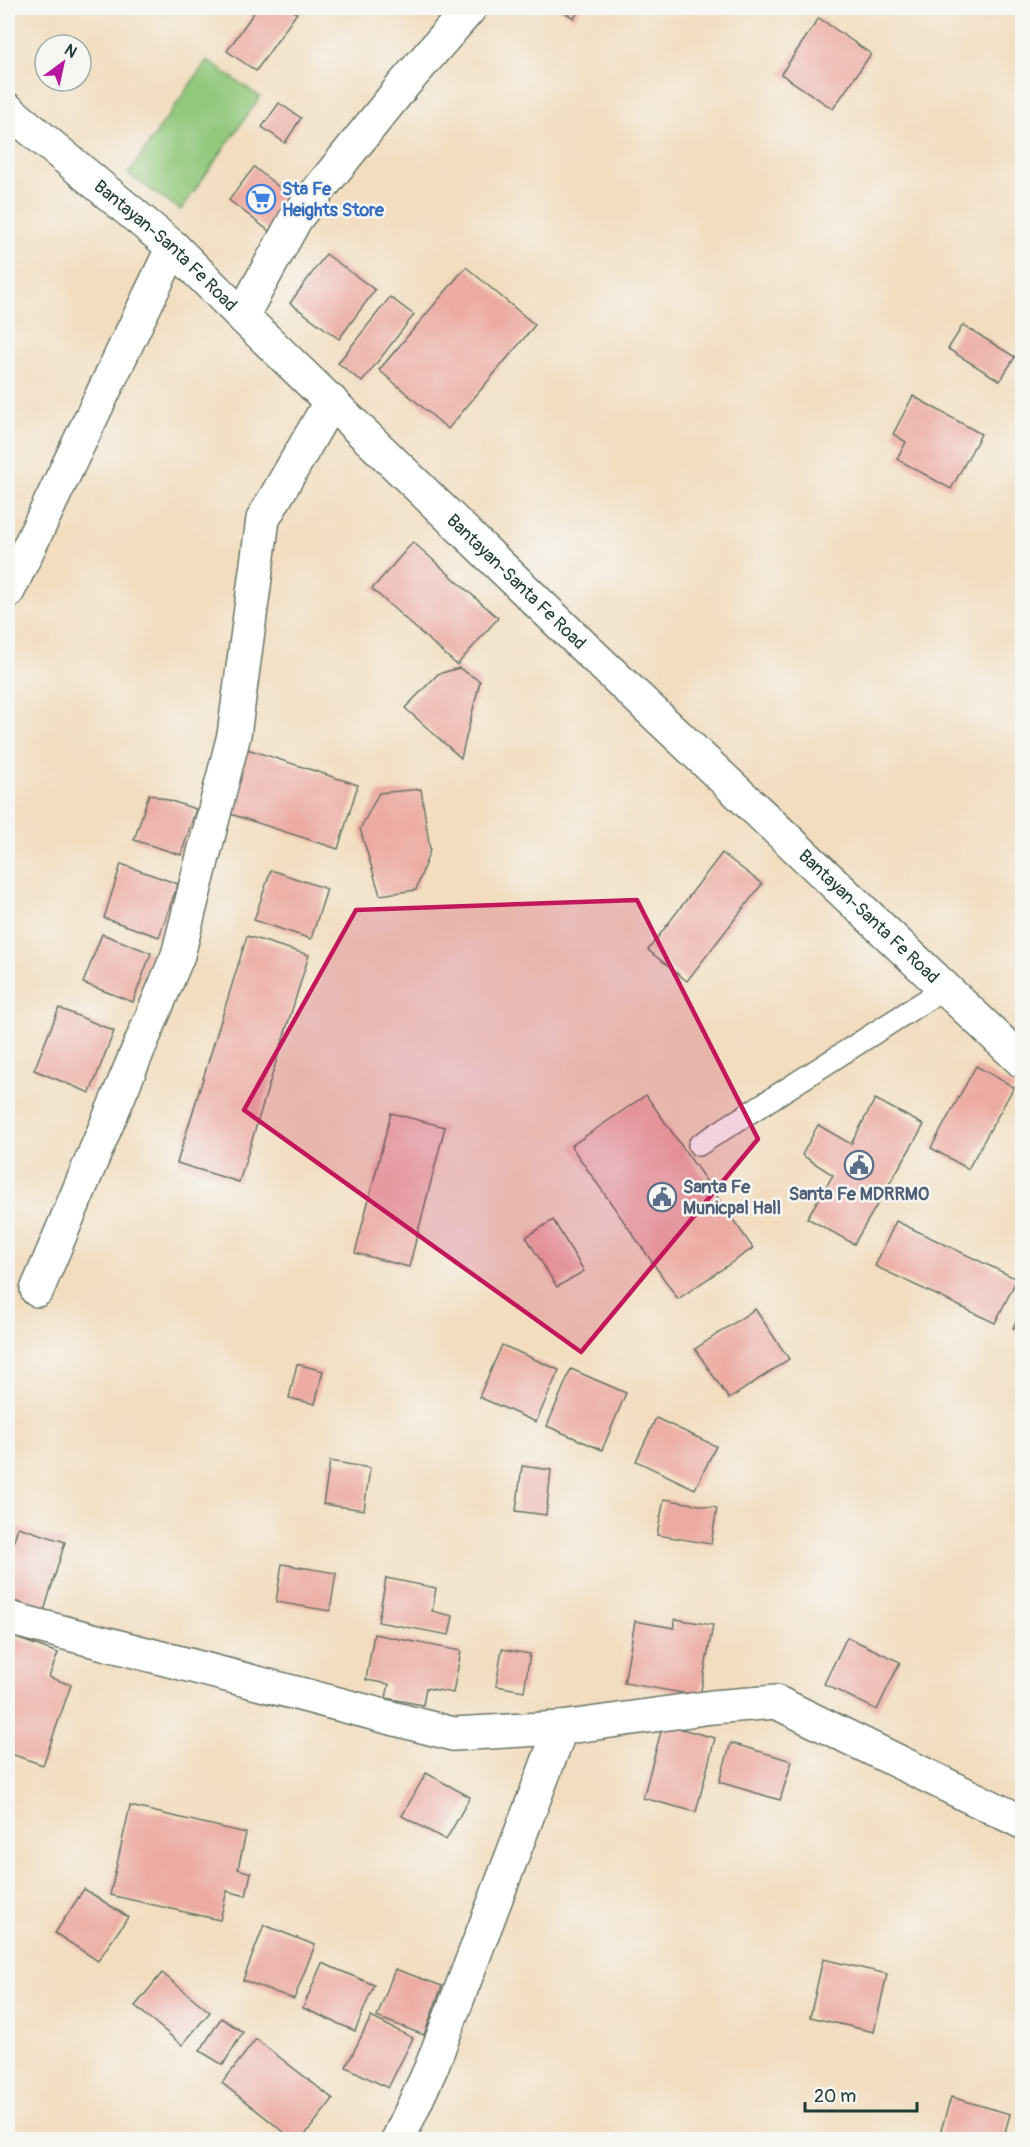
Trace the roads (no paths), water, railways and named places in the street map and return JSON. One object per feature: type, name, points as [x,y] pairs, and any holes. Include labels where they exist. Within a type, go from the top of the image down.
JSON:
[{"type":"street","points":[[242,316],[296,218],[405,82],[470,8]]},
{"type":"street","name":"Bantayan-Santa Fe Road","points":[[8,110],[173,247],[582,646],[1023,1061]]},
{"type":"street","points":[[8,591],[173,247]]},
{"type":"street","points":[[37,1290],[178,955],[234,735],[263,519],[331,401]]},
{"type":"street","points":[[8,1618],[453,1734],[561,1728],[712,1707],[776,1702],[1023,1822]]},
{"type":"street","points":[[398,2139],[431,2068],[561,1728]]},
{"type":"lane","points":[[699,1145],[945,988]]},
{"type":"place","name":"Sta Fe Heights Store","points":[[261,199]]},
{"type":"place","name":"Santa Fe MDRRMO","points":[[859,1165]]},
{"type":"place","name":"Santa Fe Municpal Hall","points":[[662,1197]]}]
